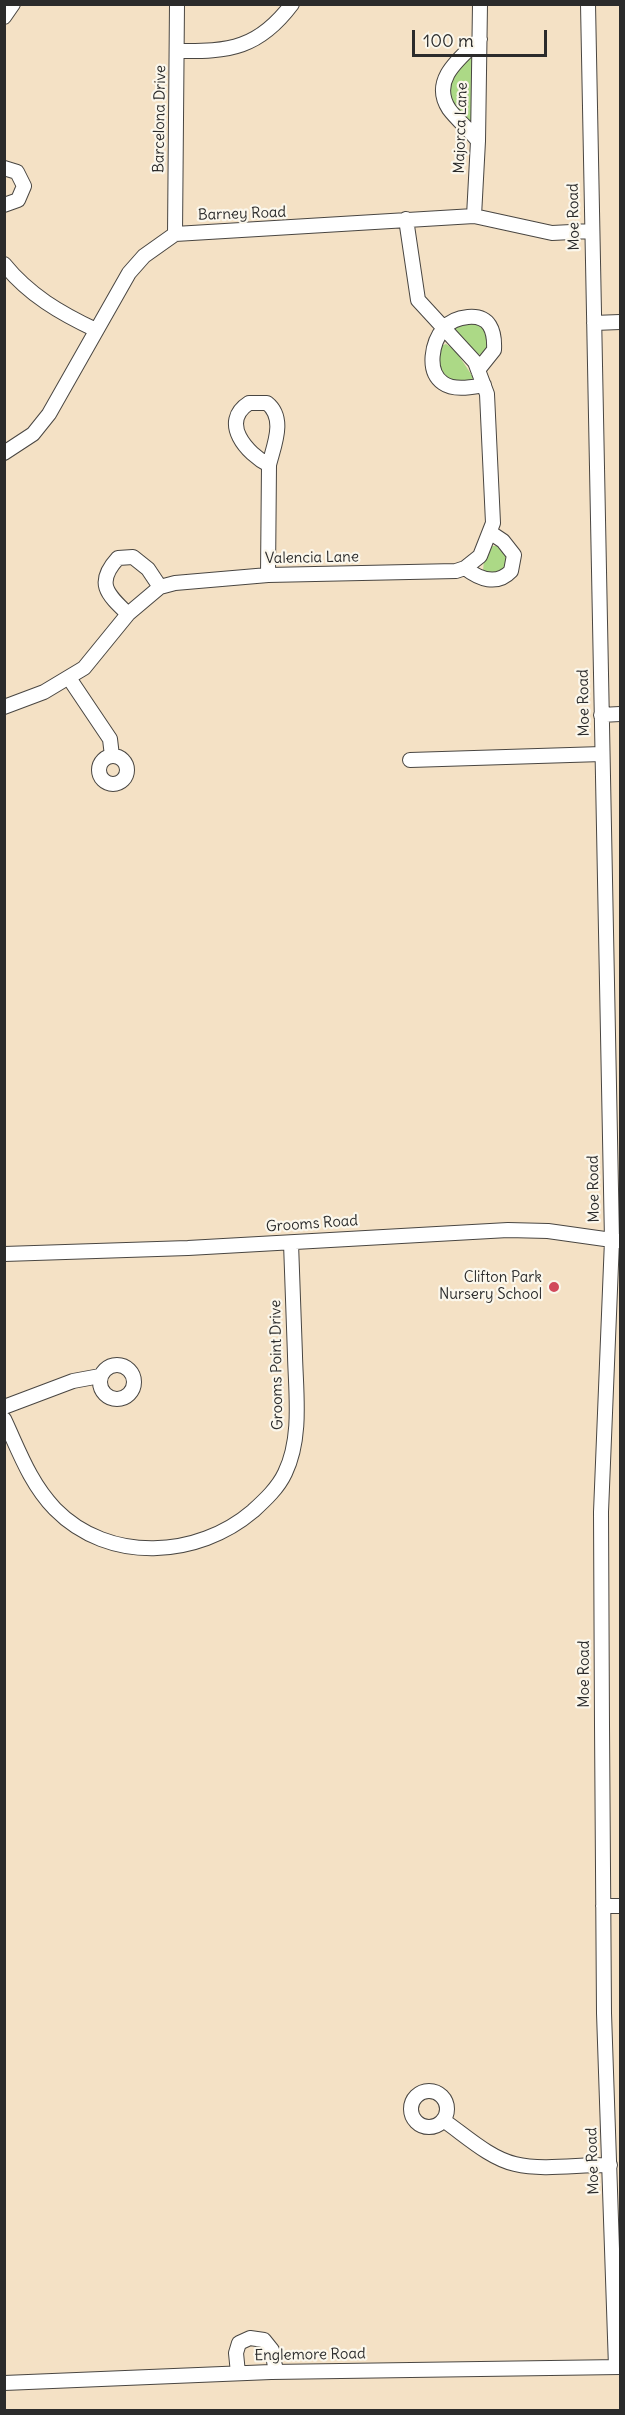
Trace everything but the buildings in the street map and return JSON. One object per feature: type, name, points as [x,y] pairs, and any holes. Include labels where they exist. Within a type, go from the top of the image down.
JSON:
[{"type":"street","points":[[4,17],[13,4]]},
{"type":"street","name":"Barcelona Drive","points":[[176,234],[177,4]]},
{"type":"street","points":[[177,51],[222,50],[244,45],[271,30],[292,4]]},
{"type":"street","name":"Majorca Lane","points":[[474,216],[478,141],[480,4]]},
{"type":"street","name":"Moe Road","points":[[588,4],[601,715],[616,1241],[601,1512],[603,1906],[614,2095],[610,2165],[618,2367]]},
{"type":"street","points":[[478,141],[450,110],[442,92],[444,78],[458,60],[480,39]]},
{"type":"street","points":[[4,168],[17,172],[24,186],[18,200],[4,206]]},
{"type":"street","name":"Barney Road","points":[[176,234],[474,216],[552,233],[591,231]]},
{"type":"street","points":[[406,219],[418,300],[442,330],[475,362],[487,394],[492,507],[490,532],[480,556],[465,568],[481,579],[495,580],[511,571],[514,555],[503,541],[490,532]]},
{"type":"street","points":[[4,453],[33,434],[49,414],[129,273],[144,256],[176,234]]},
{"type":"street","points":[[4,264],[20,284],[44,303],[96,330]]},
{"type":"street","points":[[478,370],[494,350],[494,338],[487,320],[477,316],[463,317],[451,322],[442,330],[432,356],[435,374],[449,386],[465,388],[484,385]]},
{"type":"street","points":[[594,323],[621,322]]},
{"type":"street","points":[[268,575],[269,465]]},
{"type":"street","points":[[4,706],[44,692],[69,678],[95,657],[128,614],[160,587],[148,569],[133,557],[118,558],[108,569],[105,585],[109,596],[128,614]]},
{"type":"street","name":"Valencia Lane","points":[[160,587],[175,583],[268,575],[456,571],[465,568]]},
{"type":"street","points":[[69,678],[110,739],[112,756]]},
{"type":"street","points":[[601,715],[621,714]]},
{"type":"street","points":[[410,760],[602,754]]},
{"type":"street","name":"Grooms Road","points":[[4,1254],[291,1243],[508,1230],[548,1231],[616,1241]]},
{"type":"street","name":"Grooms Point Drive","points":[[4,1419],[33,1484],[57,1511],[92,1535],[132,1549],[156,1550],[179,1547],[224,1532],[244,1518],[273,1492],[285,1473],[294,1445],[297,1413],[291,1243]]},
{"type":"street","points":[[4,1407],[73,1381],[100,1376]]},
{"type":"street","points":[[603,1906],[621,1906]]},
{"type":"street","points":[[443,2120],[490,2152],[514,2164],[532,2166],[610,2165]]},
{"type":"street","points":[[238,2373],[236,2353],[239,2343],[250,2338],[264,2340],[272,2350],[276,2372]]},
{"type":"street","name":"Englemore Road","points":[[4,2383],[276,2372],[618,2367]]},
{"type":"green space","points":[[473,56],[472,123],[468,123],[452,104],[449,83],[461,62]]},
{"type":"green space","points":[[458,321],[482,322],[488,331],[489,349],[482,355],[477,354],[453,332]]},
{"type":"green space","points":[[446,344],[455,350],[475,380],[458,383],[441,375],[436,354],[439,347]]},
{"type":"green space","points":[[491,546],[498,546],[508,554],[508,564],[502,573],[483,572],[484,559]]},
{"type":"place","name":"Clifton Park Nursery School","points":[[554,1287]]}]
